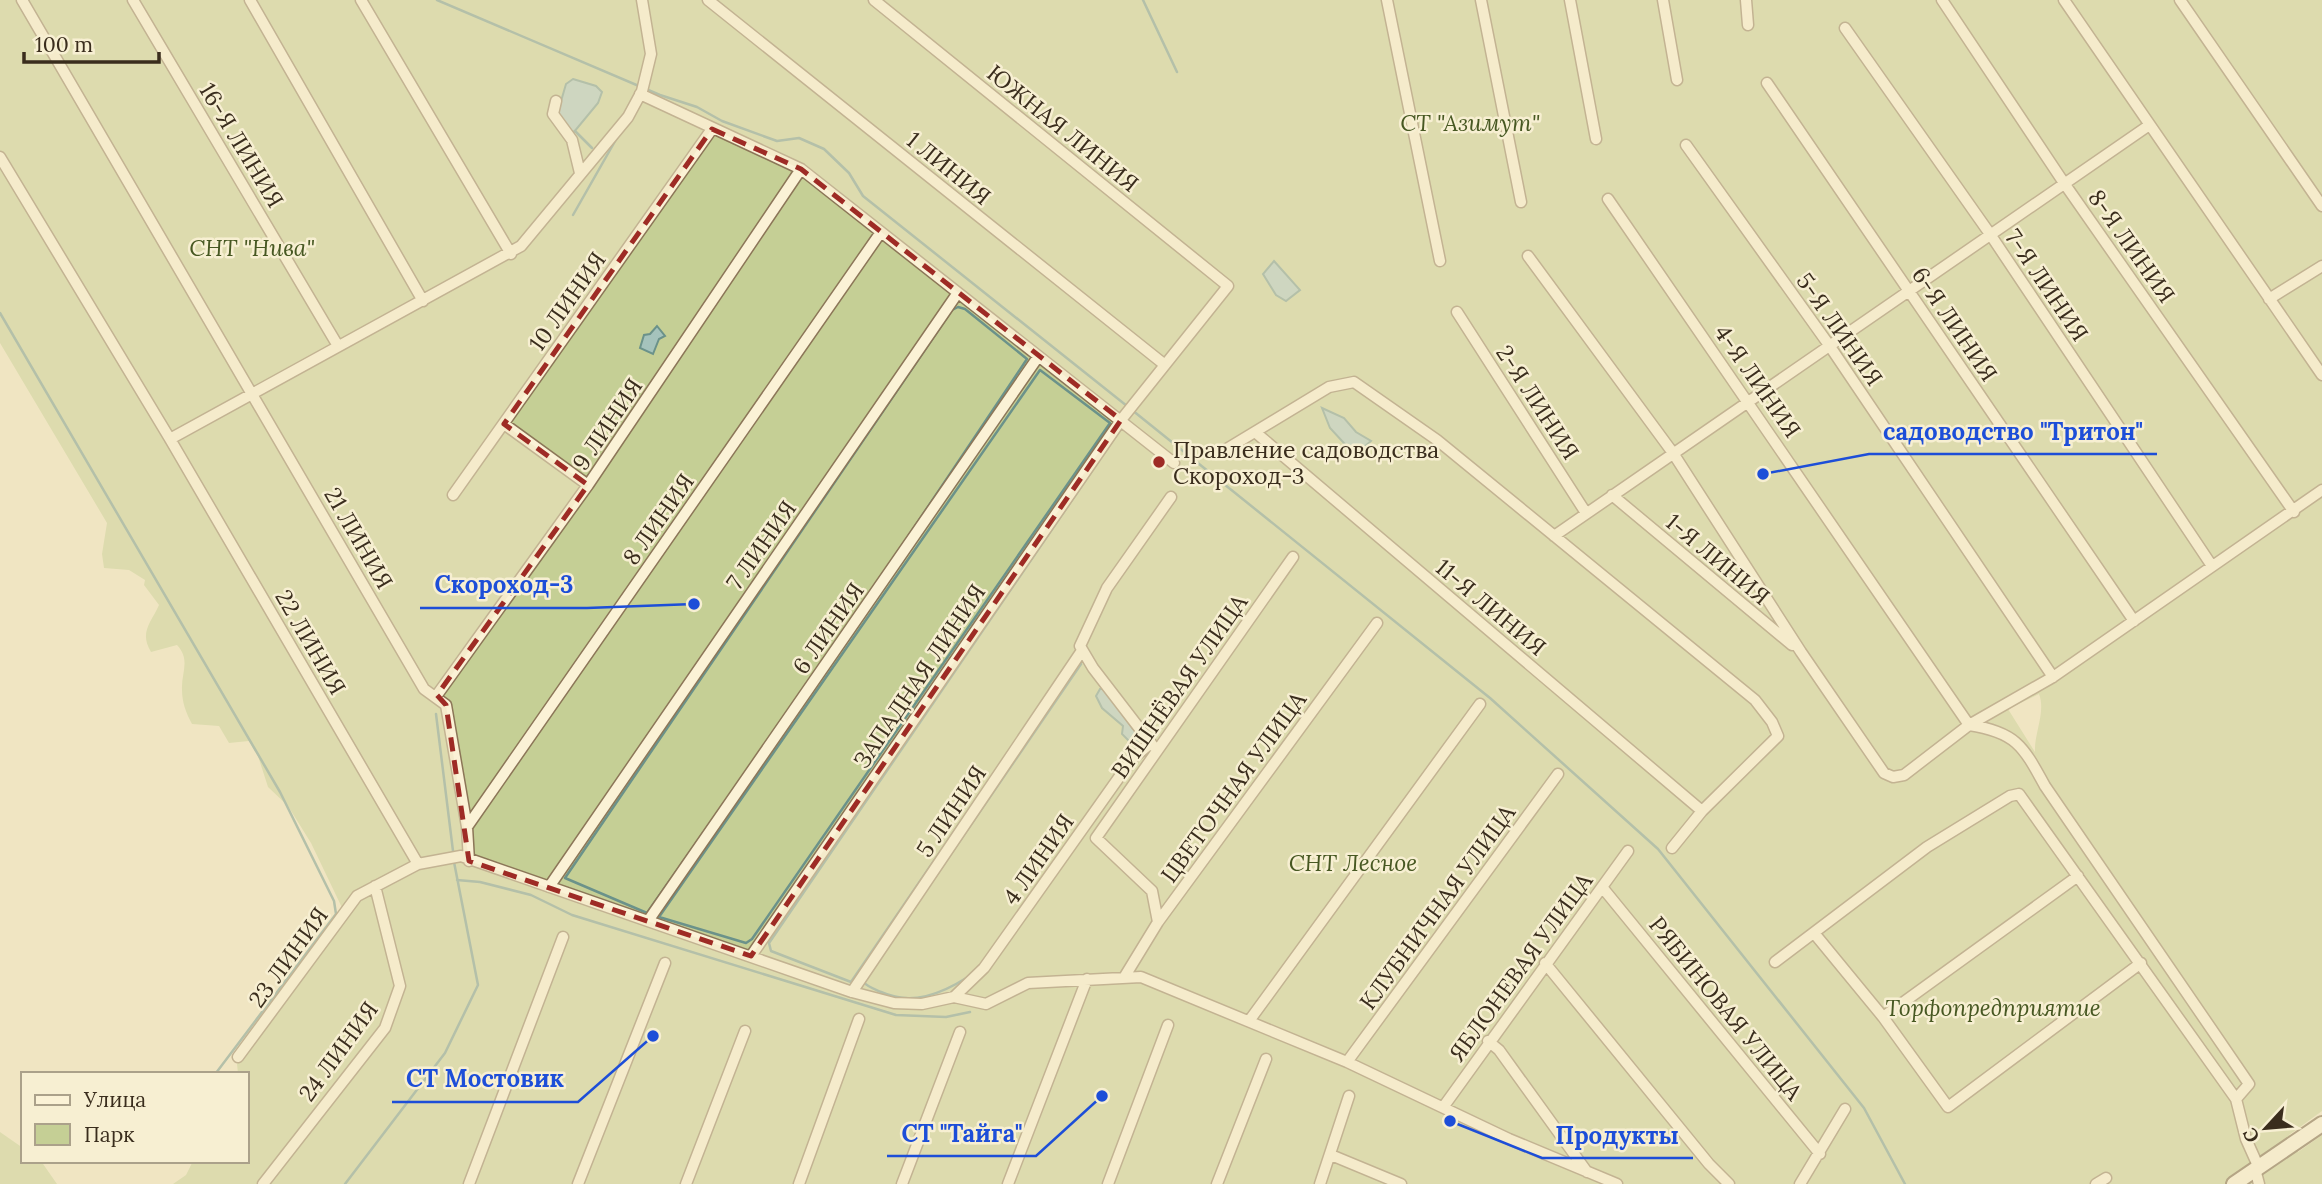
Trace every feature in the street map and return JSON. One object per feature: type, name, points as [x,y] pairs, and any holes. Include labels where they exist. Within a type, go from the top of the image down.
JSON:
[{"type":"main road","points":[[2234,1184],[2322,1124]]},
{"type":"street","name":"21 ЛИНИЯ","points":[[22,0],[424,689],[437,695]]},
{"type":"street","name":"16-Я ЛИНИЯ","points":[[134,0],[338,346]]},
{"type":"street","points":[[250,0],[423,301]]},
{"type":"street","points":[[361,0],[511,254]]},
{"type":"street","points":[[170,439],[511,254],[540,225],[628,117],[643,92],[651,54],[642,0]]},
{"type":"street","name":"1 ЛИНИЯ","points":[[708,0],[1165,365]]},
{"type":"street","name":"ЮЖНАЯ ЛИНИЯ","points":[[874,0],[1228,286]]},
{"type":"street","points":[[1387,0],[1440,261]]},
{"type":"street","points":[[1481,0],[1521,202]]},
{"type":"street","points":[[1570,0],[1596,139]]},
{"type":"street","points":[[1663,0],[1677,80]]},
{"type":"street","points":[[1746,0],[1748,25]]},
{"type":"street","name":"8-Я ЛИНИЯ","points":[[1942,0],[2064,183],[2294,512]]},
{"type":"street","points":[[2064,0],[2148,126],[2322,375]]},
{"type":"street","points":[[2180,0],[2322,206]]},
{"type":"street","name":"7-Я ЛИНИЯ","points":[[1845,28],[1990,234],[2212,566]]},
{"type":"street","name":"6-Я ЛИНИЯ","points":[[1767,83],[2134,621]]},
{"type":"street","points":[[643,92],[712,129],[801,169],[1038,357],[1127,412],[1174,463]]},
{"type":"street","points":[[556,101],[553,114],[572,140],[580,173]]},
{"type":"street","points":[[1553,536],[2148,126]]},
{"type":"street","name":"10 ЛИНИЯ","points":[[453,495],[712,129]]},
{"type":"street","name":"5-Я ЛИНИЯ","points":[[1686,145],[1829,345],[2053,677]]},
{"type":"street","name":"22 ЛИНИЯ","points":[[0,157],[170,439],[418,864]]},
{"type":"street","name":"9 ЛИНИЯ","points":[[437,695],[588,485],[801,169]]},
{"type":"street","name":"4-Я ЛИНИЯ","points":[[1608,199],[1969,725]]},
{"type":"street","name":"8 ЛИНИЯ","points":[[467,827],[881,232]]},
{"type":"street","points":[[1528,256],[1673,453],[1801,652],[1888,776],[1903,775],[1969,725],[2053,677],[2322,490]]},
{"type":"street","points":[[2269,299],[2322,266]]},
{"type":"street","name":"ЗАПАДНАЯ ЛИНИЯ","points":[[751,956],[1127,412],[1228,286]]},
{"type":"street","name":"7 ЛИНИЯ","points":[[549,887],[957,293]]},
{"type":"street","name":"2-Я ЛИНИЯ","points":[[1457,312],[1586,513]]},
{"type":"street","name":"6 ЛИНИЯ","points":[[649,921],[1038,357]]},
{"type":"street","points":[[1220,453],[1329,387],[1354,383],[1437,440],[1755,700],[1772,722],[1778,736],[1702,811],[1672,848]]},
{"type":"street","points":[[504,424],[588,485]]},
{"type":"street","name":"11-Я ЛИНИЯ","points":[[1255,432],[1702,811]]},
{"type":"street","name":"1-Я ЛИНИЯ","points":[[1612,495],[1801,652]]},
{"type":"street","name":"5 ЛИНИЯ","points":[[852,992],[1082,652],[1080,646],[1107,588],[1171,497]]},
{"type":"street","name":"ВИШНЁВАЯ УЛИЦА","points":[[1158,922],[1152,891],[1096,838],[1293,557]]},
{"type":"street","name":"ЦВЕТОЧНАЯ УЛИЦА","points":[[1125,976],[1158,922],[1377,623]]},
{"type":"street","points":[[1082,652],[1156,753]]},
{"type":"street","points":[[437,695],[446,705],[467,827],[469,861]]},
{"type":"street","points":[[1249,1021],[1480,704]]},
{"type":"street","points":[[1969,725],[1994,729],[2013,738],[2026,751],[2045,786],[2249,1084],[2236,1099]]},
{"type":"street","name":"4 ЛИНИЯ","points":[[954,997],[985,968],[1132,759],[1151,743]]},
{"type":"street","name":"КЛУБНИЧНАЯ УЛИЦА","points":[[1347,1062],[1558,774]]},
{"type":"street","points":[[1775,962],[1927,847],[2010,796],[2019,794],[2236,1099],[2259,1184]]},
{"type":"street","name":"ЯБЛОНЕВАЯ УЛИЦА","points":[[1444,1106],[1488,1041],[1628,852]]},
{"type":"street","name":"23 ЛИНИЯ","points":[[238,1058],[357,896],[418,864],[461,856],[852,992],[894,1003],[922,1004],[954,997]]},
{"type":"street","points":[[1883,1017],[2078,876]]},
{"type":"street","name":"24 ЛИНИЯ","points":[[262,1184],[385,1028],[394,1009],[400,986],[375,886]]},
{"type":"street","name":"РЯБИНОВАЯ УЛИЦА","points":[[1602,887],[1820,1154]]},
{"type":"street","points":[[1814,933],[1883,1017],[1948,1107],[2141,963]]},
{"type":"street","points":[[469,1184],[564,937]]},
{"type":"street","points":[[578,1184],[665,963]]},
{"type":"street","points":[[1545,963],[1709,1164],[1729,1184]]},
{"type":"street","points":[[954,997],[986,1004],[1028,983],[1141,977],[1166,985],[1347,1062],[1509,1139],[1617,1184]]},
{"type":"street","points":[[1008,1184],[1087,979]]},
{"type":"street","points":[[799,1184],[859,1019]]},
{"type":"street","points":[[1108,1184],[1168,1025]]},
{"type":"street","points":[[686,1184],[745,1031]]},
{"type":"street","points":[[902,1184],[960,1032]]},
{"type":"street","points":[[1488,1041],[1499,1050],[1588,1173]]},
{"type":"street","points":[[1217,1184],[1266,1059]]},
{"type":"street","points":[[1320,1184],[1332,1155],[1349,1096]]},
{"type":"street","points":[[1800,1184],[1845,1109]]},
{"type":"street","points":[[1332,1155],[1401,1184]]},
{"type":"street","points":[[2096,1184],[2106,1178]]},
{"type":"highlighted area","points":[[712,129],[801,169],[1121,420],[751,956],[469,861],[446,705],[437,695],[588,485],[504,424]]},
{"type":"green space","points":[[0,0],[2322,0],[2322,1111],[2289,1135],[2298,1152],[2322,1135],[2322,1184],[173,1184],[186,1175],[192,1163],[248,1163],[248,1072],[238,1072],[237,1064],[346,916],[311,843],[288,806],[268,787],[258,756],[249,741],[229,743],[219,726],[192,724],[183,699],[184,656],[177,645],[151,652],[146,639],[146,633],[159,605],[144,585],[145,580],[129,570],[104,568],[102,554],[107,523],[0,343]],"holes":[[[2039,694],[2041,715],[2036,737],[2035,752],[2008,709]]]},
{"type":"green space","points":[[0,1132],[21,1147],[21,1163],[42,1163],[57,1184],[0,1184]]},
{"type":"water","points":[[573,79],[596,86],[602,92],[598,103],[574,132],[564,128],[557,115],[566,84]]},
{"type":"water","points":[[1274,261],[1300,290],[1286,301],[1276,295],[1263,274]]},
{"type":"water","points":[[657,326],[665,336],[659,339],[653,354],[640,348],[644,335],[650,334]]},
{"type":"water","points":[[1322,408],[1344,418],[1356,432],[1371,441],[1355,455],[1330,428]]},
{"type":"water","points":[[1100,689],[1104,689],[1133,729],[1140,733],[1140,741],[1129,741],[1122,734],[1123,726],[1102,708],[1096,696]]},
{"type":"waterway","points":[[437,0],[660,95],[697,107],[722,121],[777,141],[799,138],[824,149],[849,173],[863,196],[1127,406]]},
{"type":"waterway","points":[[1143,0],[1177,72]]},
{"type":"waterway","points":[[575,131],[592,148]]},
{"type":"waterway","points":[[573,215],[618,136]]},
{"type":"waterway","points":[[958,307],[965,309],[1027,359],[840,638],[647,913],[565,878],[952,310],[958,307]]},
{"type":"waterway","points":[[0,313],[280,792],[334,901],[336,914],[217,1072]]},
{"type":"waterway","points":[[1040,370],[1110,423],[752,939],[746,943],[659,917],[1040,370]]},
{"type":"waterway","points":[[1132,410],[1490,698],[1658,849],[1864,1108],[1905,1184]]},
{"type":"waterway","points":[[979,795],[851,982],[771,951],[769,943],[1120,430]]},
{"type":"waterway","points":[[905,921],[1081,664]]},
{"type":"waterway","points":[[436,714],[453,851]]},
{"type":"waterway","points":[[345,1184],[445,1053],[478,985],[454,862]]},
{"type":"waterway","points":[[457,880],[480,882],[531,895],[572,915],[896,1015],[946,1017],[970,1012]]},
{"type":"waterway","points":[[864,982],[893,996],[915,998],[937,993],[968,977]]},
{"type":"place","name":"Правление садоводства Скороход-3","points":[[1159,462]]},
{"type":"place","name":"садоводство \"Тритон\"","points":[[1763,474]]},
{"type":"place","name":"Скороход-3","points":[[694,604]]},
{"type":"place","name":"СТ Мостовик","points":[[653,1036]]},
{"type":"place","name":"СТ \"Тайга\"","points":[[1102,1096]]},
{"type":"place","name":"Продукты","points":[[1450,1121]]},
{"type":"park label","name":"СТ \"Азимут\"","points":[[1470,122]]},
{"type":"park label","name":"СНТ \"Нива\"","points":[[252,247]]},
{"type":"park label","name":"СНТ Лесное","points":[[1353,862]]},
{"type":"park label","name":"Торфопредприятие","points":[[1993,1007]]}]
